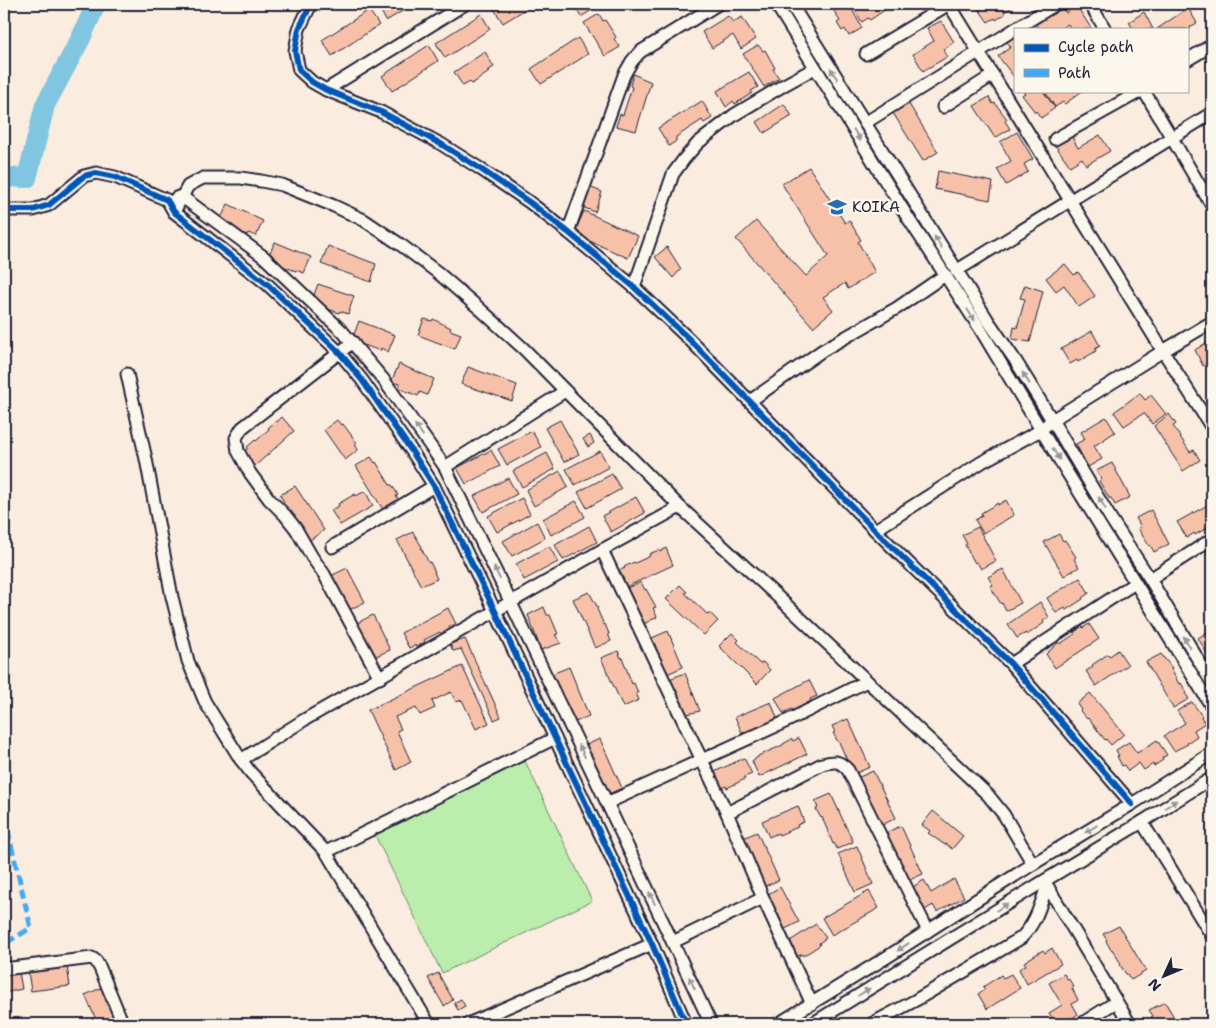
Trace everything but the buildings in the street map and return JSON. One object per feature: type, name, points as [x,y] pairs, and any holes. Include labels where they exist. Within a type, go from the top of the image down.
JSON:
[{"type":"street","points":[[311,4],[298,29],[295,51],[299,70],[312,82],[326,90],[381,112],[441,144],[480,168],[568,232],[634,287],[1011,664],[1132,804]]},
{"type":"street","points":[[326,90],[465,4]]},
{"type":"street","points":[[568,232],[624,75],[632,61],[640,52],[718,4]]},
{"type":"street","points":[[776,4],[1212,707]]},
{"type":"street","points":[[791,4],[956,271],[1052,420],[1111,519],[1150,578],[1212,683]]},
{"type":"street","points":[[866,54],[949,4],[1212,428]]},
{"type":"street","points":[[1017,28],[1056,4]]},
{"type":"street","points":[[1090,4],[1104,28]]},
{"type":"street","points":[[865,123],[1014,30]]},
{"type":"street","points":[[1188,59],[1212,45]]},
{"type":"street","points":[[634,287],[673,174],[698,142],[734,116],[815,68]]},
{"type":"street","points":[[943,108],[993,75]]},
{"type":"street","points":[[835,99],[846,92]]},
{"type":"street","points":[[1055,139],[1141,92]]},
{"type":"street","points":[[1144,92],[1212,206]]},
{"type":"street","points":[[956,271],[1212,113]]},
{"type":"street","points":[[4,210],[34,210],[49,205],[84,176],[96,172],[115,177],[167,200],[174,212],[267,284],[339,352],[368,388],[412,450],[434,486],[652,944],[686,1024]]},
{"type":"street","points":[[174,212],[188,186],[203,178],[241,178],[282,185],[364,220],[444,278],[524,349],[680,507],[988,795],[1004,815],[1033,864]]},
{"type":"street","points":[[167,200],[181,196]]},
{"type":"street","points":[[181,196],[264,257],[353,342],[383,379],[444,467],[608,803],[711,1024]]},
{"type":"street","points":[[750,401],[823,350],[898,308],[945,274]]},
{"type":"street","points":[[875,530],[982,462],[1041,430],[1052,420],[1212,322]]},
{"type":"street","points":[[353,342],[242,428],[236,438],[238,451],[250,473],[269,499],[296,529],[324,574],[380,678]]},
{"type":"street","points":[[127,374],[146,459],[172,598],[188,661],[205,702],[251,773],[326,852],[429,1024]]},
{"type":"street","points":[[444,467],[565,391]]},
{"type":"street","points":[[332,547],[434,486]]},
{"type":"street","points":[[241,760],[304,720],[680,507]]},
{"type":"street","points":[[1150,578],[1212,539]]},
{"type":"street","points":[[602,550],[727,813],[812,1004]]},
{"type":"street","points":[[1011,664],[1135,583]]},
{"type":"street","points":[[608,803],[786,722],[867,681]]},
{"type":"street","points":[[326,852],[555,738]]},
{"type":"street","points":[[778,1024],[1212,753]]},
{"type":"street","points":[[727,813],[822,764],[834,761],[842,764],[848,770],[928,931]]},
{"type":"street","points":[[820,1022],[1212,778]]},
{"type":"street","points":[[1142,822],[1212,936]]},
{"type":"street","points":[[1046,883],[1130,1024]]},
{"type":"street","points":[[871,1024],[916,1000],[1021,938],[1029,930],[1035,919],[1046,883]]},
{"type":"street","points":[[673,942],[764,898]]},
{"type":"street","points":[[468,1024],[652,944]]},
{"type":"street","points":[[4,969],[92,958],[100,968],[123,1024]]},
{"type":"street","points":[[1081,1024],[1116,1002]]},
{"type":"green space","points":[[525,761],[592,901],[442,973],[374,833]]},
{"type":"waterway","points":[[4,177],[27,178],[45,105],[81,38],[96,4]]},
{"type":"marked path","points":[[4,815],[31,928],[4,944]]},
{"type":"cycle path","points":[[311,4],[299,29],[295,51],[299,70],[312,82],[326,90],[381,112],[441,144],[479,168],[529,202],[634,287],[691,341],[875,530],[1011,664],[1132,804]]},
{"type":"cycle path","points":[[4,210],[33,210],[49,205],[84,176],[96,173],[115,177],[167,200],[174,212],[267,284],[339,352],[362,380],[434,486],[652,944],[686,1024]]},
{"type":"place","name":"KOIKA","points":[[837,207]]}]
